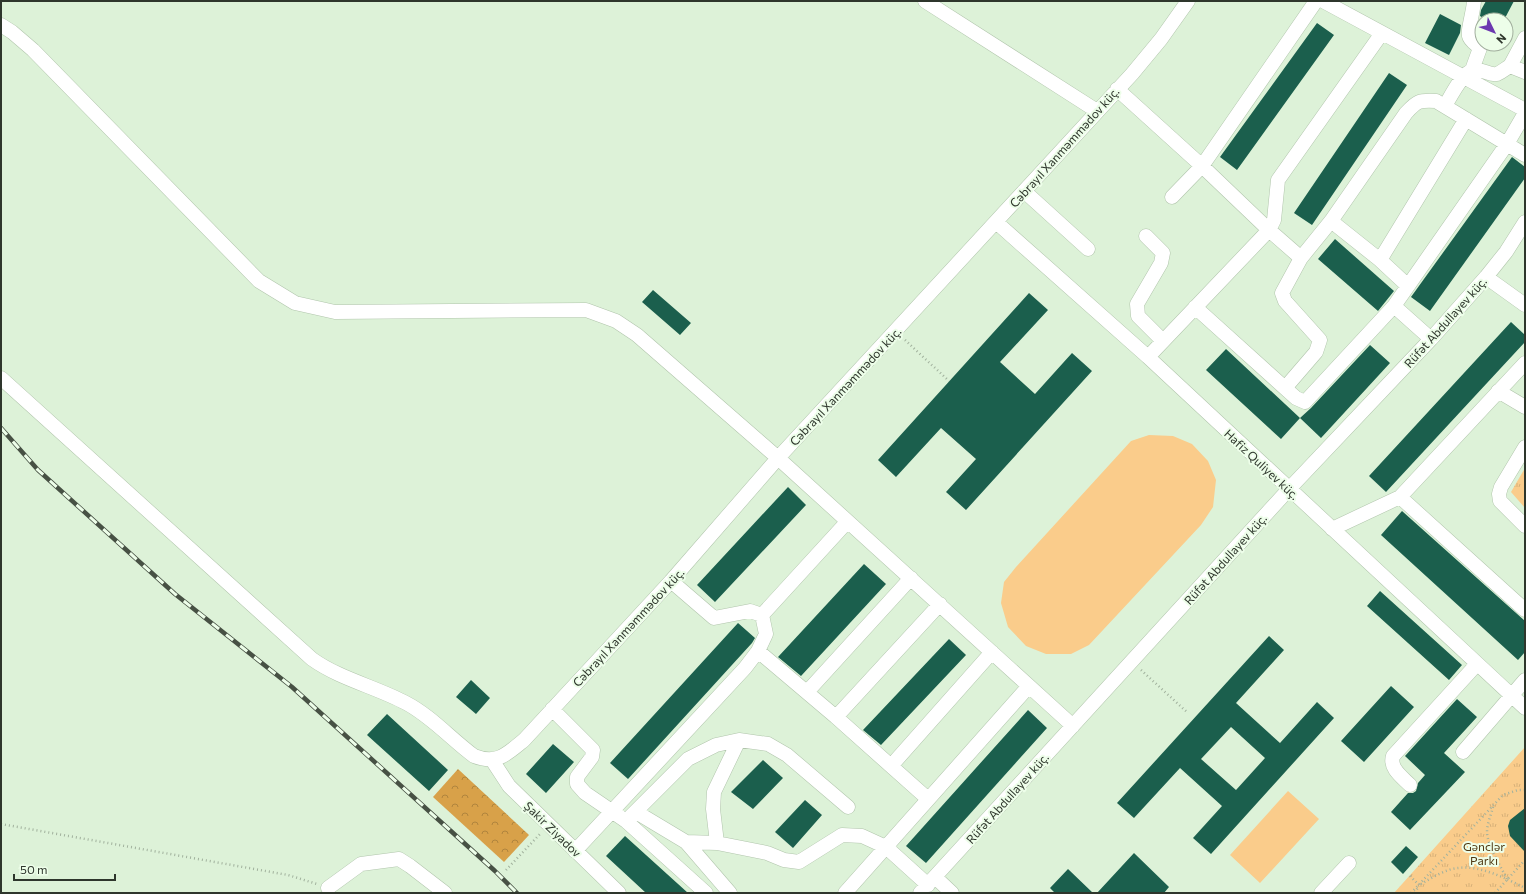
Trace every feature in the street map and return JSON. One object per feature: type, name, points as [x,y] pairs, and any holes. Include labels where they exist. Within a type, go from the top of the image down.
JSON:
[{"type":"street","points":[[925,1],[1097,111]]},
{"type":"street","name":"Cəbrayıl Xanməmmədov küç.","points":[[492,760],[510,751],[524,740],[671,581],[778,458],[896,332],[1117,89],[1161,39],[1188,1]]},
{"type":"street","points":[[1172,197],[1202,166],[1316,1]]},
{"type":"street","points":[[1323,1],[1382,33],[1468,73],[1525,110]]},
{"type":"street","points":[[1474,1],[1474,11],[1468,33],[1469,38],[1474,41]]},
{"type":"street","points":[[1,25],[12,32],[33,50],[259,281],[295,303],[336,312],[586,310],[616,321],[637,335],[778,458],[1073,726]]},
{"type":"street","points":[[1148,357],[1269,230],[1274,220],[1278,180],[1382,33]]},
{"type":"street","points":[[1468,73],[1481,70],[1492,74],[1497,74],[1510,66],[1525,38]]},
{"type":"street","points":[[1445,106],[1480,52]]},
{"type":"street","points":[[1510,66],[1525,72]]},
{"type":"street","points":[[1117,89],[1301,258]]},
{"type":"street","points":[[1285,388],[1316,352],[1320,340],[1285,301],[1282,293],[1301,258],[1331,221],[1406,113],[1416,103],[1423,100],[1436,101],[1525,155]]},
{"type":"street","points":[[1195,307],[1296,398],[1305,402],[1394,306],[1507,144],[1525,114]]},
{"type":"street","points":[[1380,260],[1466,119]]},
{"type":"street","points":[[1024,191],[1088,249]]},
{"type":"street","points":[[1331,221],[1380,260],[1408,286]]},
{"type":"street","name":"Hafiz Quliyev küç.","points":[[996,222],[1148,357],[1525,708]]},
{"type":"street","name":"Rüfət Abdullayev küç.","points":[[928,885],[1289,489],[1431,339],[1486,277],[1506,252],[1525,222]]},
{"type":"street","points":[[1146,236],[1163,253],[1161,263],[1137,304],[1138,316],[1163,340]]},
{"type":"street","points":[[1486,277],[1525,305]]},
{"type":"street","points":[[1394,306],[1431,339]]},
{"type":"street","points":[[1332,529],[1400,497],[1525,363]]},
{"type":"street","points":[[1,378],[312,659],[325,668],[386,692],[408,704],[474,756],[492,760]]},
{"type":"street","points":[[1498,391],[1525,407]]},
{"type":"street","points":[[1525,447],[1501,487],[1499,494],[1500,501],[1525,526]]},
{"type":"street","points":[[1400,497],[1524,607]]},
{"type":"street","points":[[762,615],[847,522]]},
{"type":"street","points":[[807,692],[911,578]]},
{"type":"street","points":[[671,581],[714,618],[750,611],[762,615]]},
{"type":"street","points":[[836,717],[940,604]]},
{"type":"street","points":[[575,851],[745,668],[758,651],[766,634],[762,615]]},
{"type":"street","points":[[758,651],[836,717],[928,799]]},
{"type":"street","points":[[891,766],[992,652]]},
{"type":"street","points":[[1410,785],[1392,766],[1393,756],[1477,664]]},
{"type":"street","points":[[1463,752],[1525,680]]},
{"type":"street","points":[[845,893],[1029,686]]},
{"type":"street","points":[[552,709],[593,750],[592,757],[577,777],[577,784],[585,793],[611,811],[631,816],[686,842],[717,843],[767,853],[784,860],[799,862],[842,835],[862,836],[886,847],[928,885],[952,893]]},
{"type":"street","points":[[631,816],[688,759],[716,745],[739,740],[768,744],[787,755],[848,806]]},
{"type":"street","points":[[717,843],[713,809],[714,792],[739,740]]},
{"type":"street","name":"Şakir Ziyadov","points":[[492,760],[509,786],[620,893]]},
{"type":"street","points":[[631,816],[706,893]]},
{"type":"street","points":[[686,842],[730,893]]},
{"type":"street","points":[[328,888],[361,864],[399,859],[438,891]]},
{"type":"street","points":[[1321,893],[1348,863]]},
{"type":"path","points":[[896,332],[949,381]]},
{"type":"path","points":[[1132,661],[1188,714]]},
{"type":"path","points":[[1411,893],[1503,795],[1518,790],[1525,790]]},
{"type":"path","points":[[1494,805],[1488,823],[1487,834],[1490,846],[1508,879]]},
{"type":"path","points":[[1,824],[288,874],[328,888]]},
{"type":"path","points":[[506,870],[548,824]]},
{"type":"path","points":[[1495,893],[1525,860]]},
{"type":"path","points":[[1415,893],[1419,885],[1447,870],[1458,867],[1478,869],[1508,879],[1525,888]]},
{"type":"path","points":[[1410,876],[1419,885]]},
{"type":"green space","points":[[1149,435],[1173,436],[1192,444],[1208,461],[1216,480],[1213,507],[1201,525],[1089,645],[1071,654],[1046,654],[1026,646],[1008,627],[1001,603],[1004,582],[1131,441]]},
{"type":"green space","points":[[1525,468],[1525,508],[1511,492]]},
{"type":"green space","name":"Gənclər Parkı","points":[[1525,747],[1525,893],[1394,893]]},
{"type":"green space","points":[[458,769],[529,835],[504,862],[433,797]]},
{"type":"green space","points":[[1288,791],[1319,819],[1260,883],[1230,855]]},
{"type":"building","points":[[1486,1],[1514,1],[1508,12],[1481,12]]},
{"type":"building","points":[[1440,14],[1461,25],[1460,33],[1449,55],[1425,43]]},
{"type":"building","points":[[1317,23],[1334,35],[1237,170],[1220,157]]},
{"type":"building","points":[[1389,73],[1407,85],[1312,225],[1294,213]]},
{"type":"building","points":[[1512,157],[1525,167],[1525,178],[1430,311],[1411,297]]},
{"type":"building","points":[[1335,239],[1394,291],[1378,311],[1318,259]]},
{"type":"building","points":[[653,290],[691,323],[680,335],[642,302]]},
{"type":"building","points":[[1029,293],[1048,310],[1000,362],[1035,394],[1072,353],[1092,371],[966,510],[946,492],[976,459],[941,428],[896,477],[878,460]]},
{"type":"building","points":[[1511,322],[1525,335],[1525,342],[1386,492],[1369,476]]},
{"type":"building","points":[[1370,345],[1390,363],[1321,438],[1300,418]]},
{"type":"building","points":[[1226,349],[1300,418],[1281,439],[1206,370]]},
{"type":"building","points":[[788,487],[806,505],[715,602],[697,585]]},
{"type":"building","points":[[1402,511],[1525,621],[1525,652],[1518,660],[1381,535]]},
{"type":"building","points":[[864,564],[886,584],[801,676],[778,657]]},
{"type":"building","points":[[1380,591],[1462,665],[1449,680],[1367,606]]},
{"type":"building","points":[[738,623],[755,638],[752,643],[628,779],[610,763]]},
{"type":"building","points":[[1269,636],[1284,650],[1236,703],[1280,743],[1317,702],[1334,718],[1211,854],[1193,838],[1222,806],[1180,768],[1134,818],[1117,803]],"holes":[[[1231,727],[1265,758],[1236,790],[1201,759]]]},
{"type":"building","points":[[949,639],[966,655],[881,745],[863,730]]},
{"type":"building","points":[[471,680],[490,698],[476,714],[456,697]]},
{"type":"building","points":[[1391,686],[1414,707],[1364,762],[1341,741]]},
{"type":"building","points":[[1457,699],[1477,717],[1444,753],[1465,772],[1410,830],[1391,812],[1408,793],[1413,793],[1416,791],[1418,783],[1425,775],[1405,756]]},
{"type":"building","points":[[1028,710],[1047,728],[926,863],[906,846]]},
{"type":"building","points":[[387,714],[448,770],[429,791],[367,735]]},
{"type":"building","points":[[553,744],[574,762],[546,793],[526,774]]},
{"type":"building","points":[[763,760],[783,778],[753,809],[731,792]]},
{"type":"building","points":[[805,800],[822,815],[793,848],[775,832]]},
{"type":"building","points":[[1525,808],[1525,852],[1510,836],[1508,826],[1510,820]]},
{"type":"building","points":[[625,836],[688,893],[646,893],[606,856]]},
{"type":"building","points":[[1406,846],[1418,857],[1403,874],[1391,862]]},
{"type":"building","points":[[1134,853],[1169,887],[1164,893],[1097,893]]},
{"type":"building","points":[[1068,869],[1093,893],[1055,893],[1050,888]]},
{"type":"railway","points":[[1,428],[38,470],[175,594],[292,687],[495,871],[517,893]]}]
